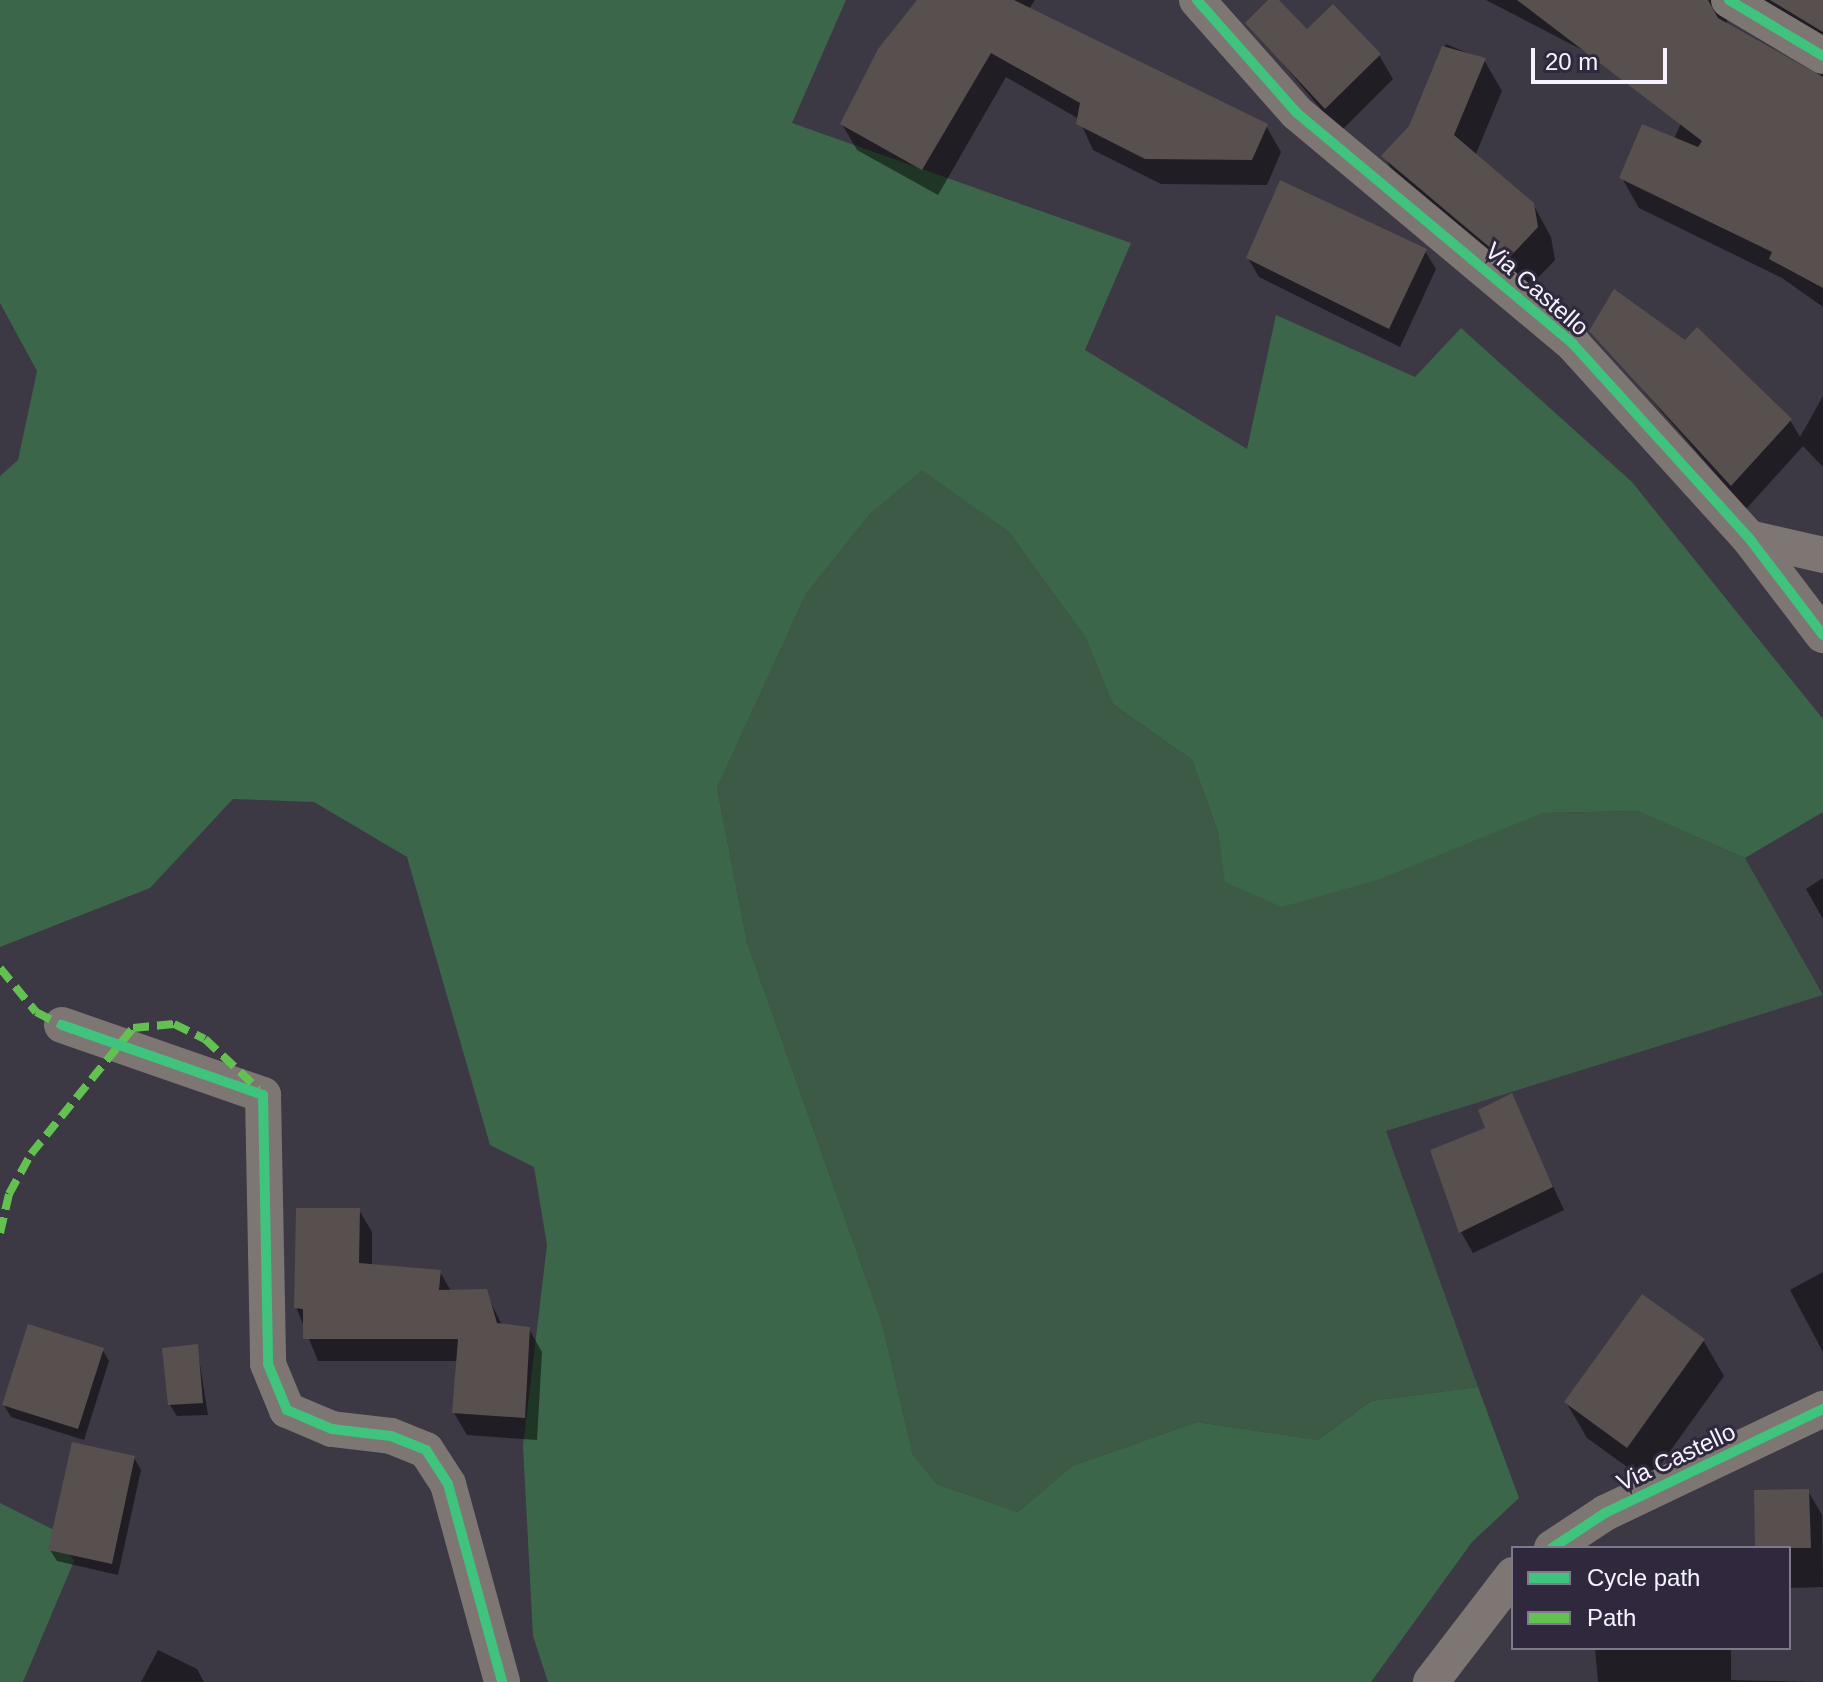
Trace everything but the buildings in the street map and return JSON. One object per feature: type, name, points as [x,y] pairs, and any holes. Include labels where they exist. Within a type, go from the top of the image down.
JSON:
[{"type":"street","name":"Via Castello","points":[[1197,0],[1297,113],[1573,344],[1749,538],[1823,635]]},
{"type":"street","points":[[1729,0],[1823,56]]},
{"type":"street","points":[[1749,538],[1823,555]]},
{"type":"street","points":[[1784,584],[1823,576]]},
{"type":"street","points":[[62,1025],[263,1095],[268,1364],[287,1410],[332,1429],[391,1436],[426,1450],[448,1484],[502,1682]]},
{"type":"street","name":"Via Castello","points":[[1555,1546],[1605,1513],[1823,1409]]},
{"type":"street","points":[[1431,1682],[1511,1578]]},
{"type":"green space","points":[[0,0],[846,0],[792,123],[1131,243],[1085,350],[1247,449],[1276,315],[1415,377],[1461,328],[1632,482],[1823,719],[1823,812],[1745,858],[1637,811],[1543,813],[1377,880],[1282,907],[1225,882],[1218,832],[1192,760],[1113,704],[1085,637],[1009,532],[922,470],[870,514],[806,594],[717,788],[747,942],[882,1323],[913,1455],[937,1484],[1018,1512],[1072,1466],[1197,1422],[1318,1440],[1371,1401],[1478,1387],[1519,1498],[1472,1542],[1371,1682],[548,1682],[533,1636],[523,1446],[547,1245],[534,1167],[490,1145],[407,857],[314,802],[233,799],[150,888],[0,947],[0,476],[18,460],[37,371],[0,303]]},
{"type":"green space","points":[[922,469],[1009,532],[1085,637],[1113,704],[1192,760],[1218,832],[1226,882],[1466,840],[1543,813],[1637,811],[1745,858],[1823,995],[1386,1131],[1478,1387],[1371,1401],[1318,1440],[1197,1422],[1072,1466],[1018,1512],[937,1484],[913,1455],[882,1323],[747,942],[717,788],[806,594],[870,514]]},
{"type":"green space","points":[[0,1503],[58,1532],[74,1561],[23,1682],[0,1682]]},
{"type":"marked path","points":[[0,968],[36,1012],[62,1025]]},
{"type":"marked path","points":[[0,1233],[9,1194],[31,1154],[133,1028],[174,1024],[205,1039],[258,1089]]},
{"type":"cycle path","points":[[1197,0],[1297,113],[1573,344],[1749,538],[1823,635]]},
{"type":"cycle path","points":[[1729,0],[1823,56]]},
{"type":"cycle path","points":[[62,1025],[263,1095],[268,1364],[287,1410],[332,1429],[391,1436],[426,1450],[448,1484],[502,1682]]},
{"type":"cycle path","points":[[1555,1546],[1605,1513],[1823,1409]]}]
